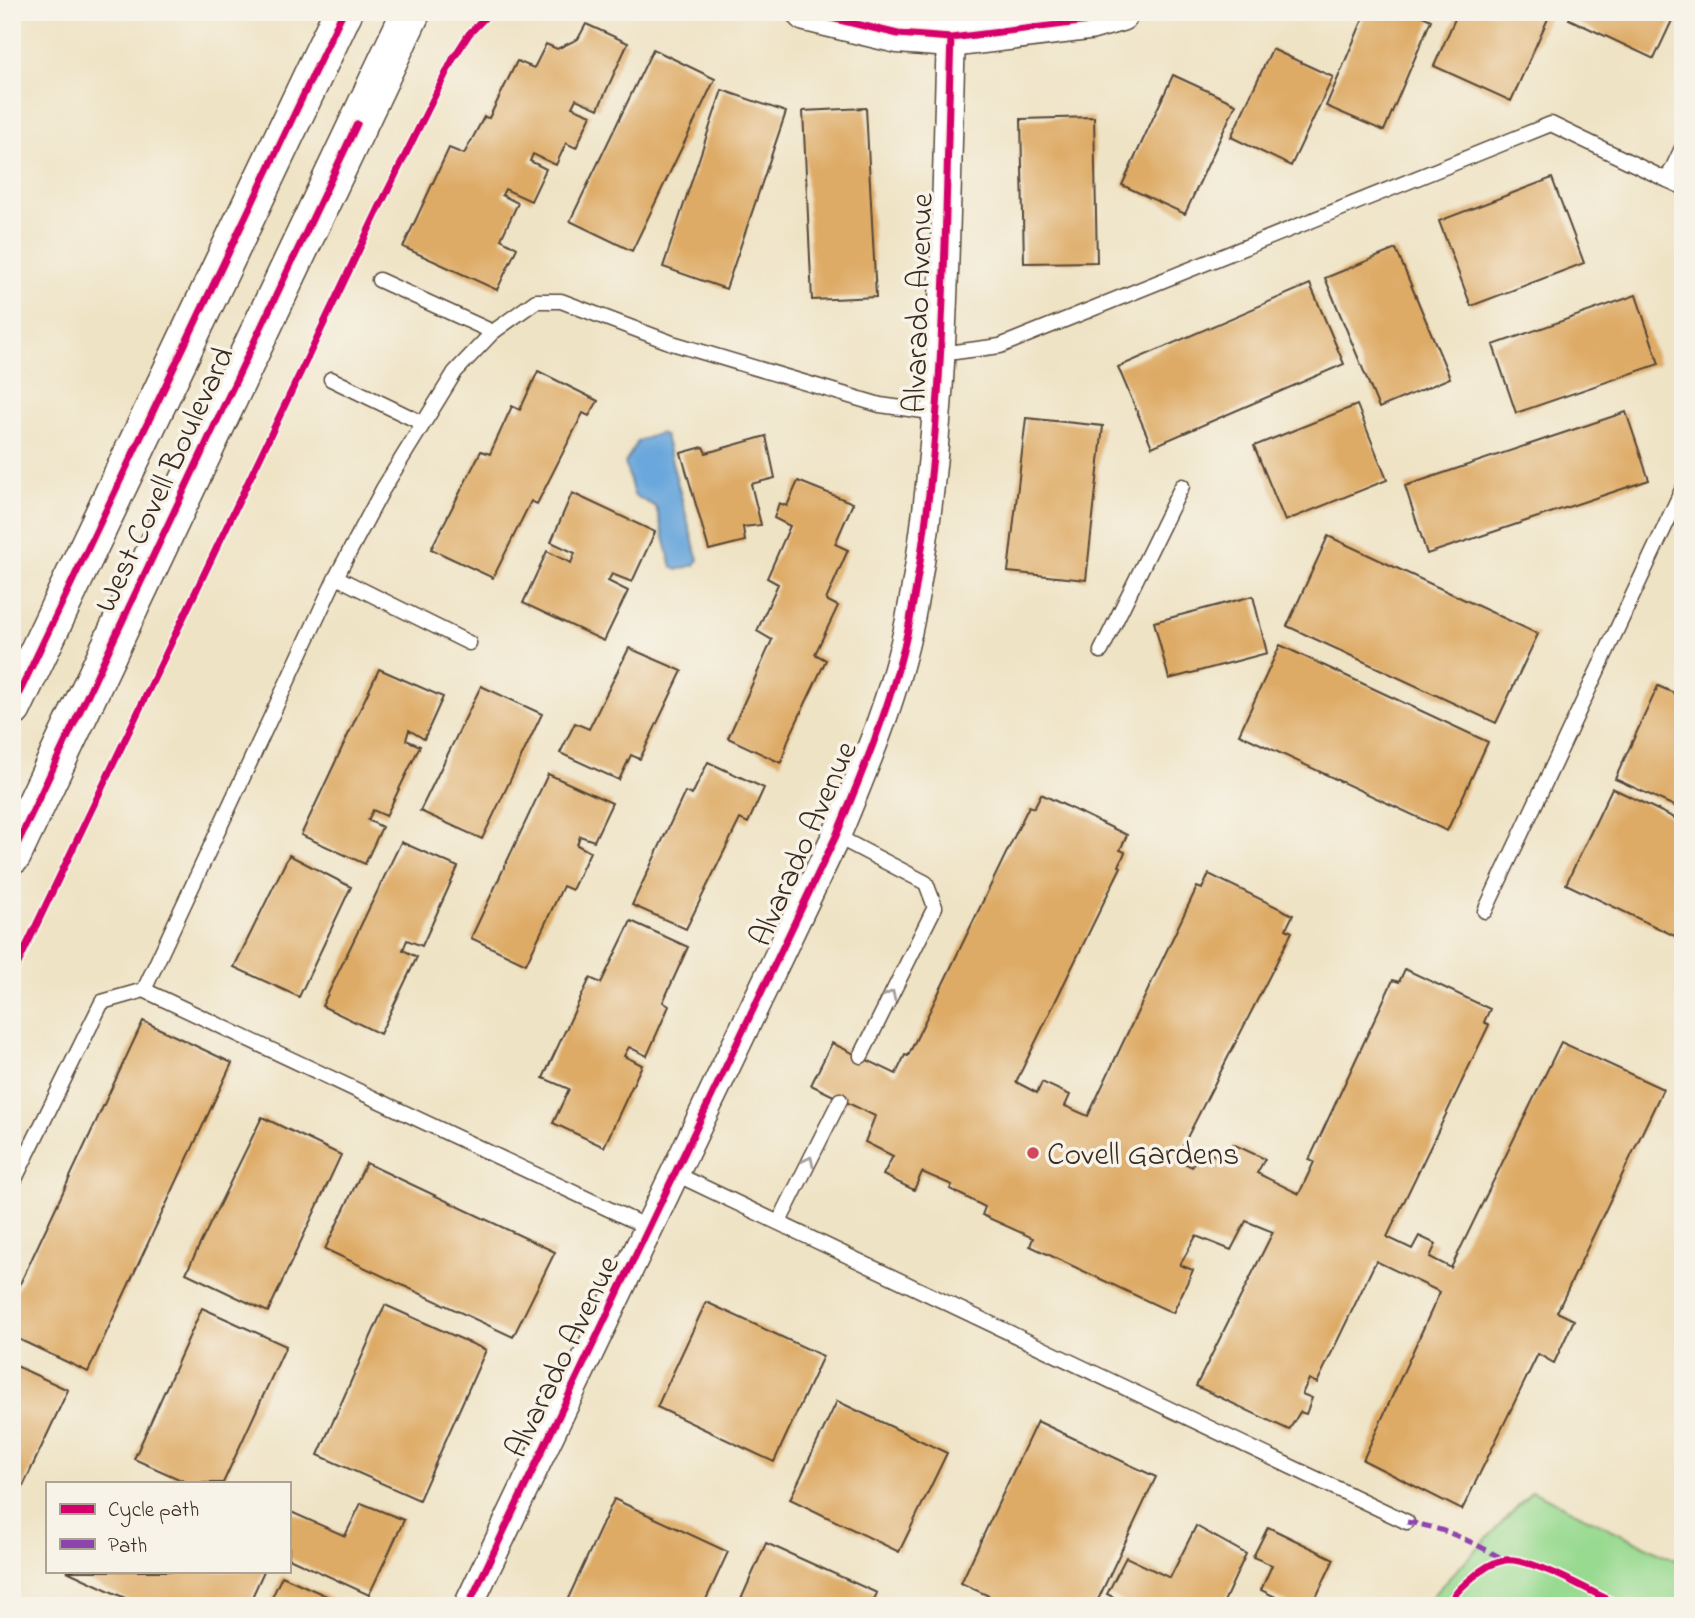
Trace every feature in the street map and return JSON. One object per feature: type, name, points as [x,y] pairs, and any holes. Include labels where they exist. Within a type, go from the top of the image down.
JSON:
[{"type":"main road","name":"West Covell Boulevard","points":[[12,855],[411,12]]},
{"type":"main road","points":[[358,124],[432,20],[441,12]]},
{"type":"main road","points":[[806,12],[898,34],[951,38],[1089,21],[1120,12]]},
{"type":"main road","name":"West Covell Boulevard","points":[[12,708],[333,23]]},
{"type":"street","name":"Alvarado Avenue","points":[[468,1606],[836,836],[873,745],[896,676],[909,621],[931,488],[938,413],[951,38]]},
{"type":"lane","points":[[940,354],[1000,346],[1551,124],[1683,187]]},
{"type":"lane","points":[[1667,180],[1683,146]]},
{"type":"lane","points":[[379,281],[493,332]]},
{"type":"lane","points":[[144,990],[336,577],[383,489],[455,372],[493,332],[536,300],[561,301],[672,342],[880,405],[938,413]]},
{"type":"lane","points":[[331,379],[422,422]]},
{"type":"lane","points":[[1101,651],[1182,486]]},
{"type":"lane","points":[[1485,911],[1683,488]]},
{"type":"lane","points":[[336,577],[470,643]]},
{"type":"lane","points":[[836,836],[926,883],[935,907],[861,1056]]},
{"type":"lane","points":[[12,1185],[102,1002],[144,990],[649,1227]]},
{"type":"lane","points":[[779,1222],[841,1100]]},
{"type":"lane","points":[[676,1174],[1408,1522]]},
{"type":"green space","points":[[1532,1491],[1683,1564],[1683,1606],[1428,1606],[1433,1595]]},
{"type":"water","points":[[660,433],[665,436],[698,560],[695,565],[677,570],[672,567],[656,507],[634,495],[625,463],[638,441]]},
{"type":"building","points":[[1366,12],[1414,12],[1431,20],[1384,131],[1326,106]]},
{"type":"building","points":[[1458,12],[1551,12],[1511,101],[1434,66]]},
{"type":"building","points":[[1573,12],[1676,12],[1654,59],[1569,19]]},
{"type":"building","points":[[586,24],[628,43],[598,109],[576,99],[572,107],[591,115],[576,148],[566,143],[556,165],[533,154],[530,161],[546,169],[531,201],[505,189],[502,195],[518,203],[501,239],[517,248],[497,290],[403,247],[449,148],[464,154],[484,117],[489,118],[517,61],[534,68],[546,44],[557,49],[578,39]]},
{"type":"building","points":[[653,49],[715,79],[632,251],[570,221]]},
{"type":"building","points":[[1272,49],[1333,77],[1291,166],[1231,137]]},
{"type":"building","points":[[1173,75],[1236,104],[1185,214],[1122,185]]},
{"type":"building","points":[[722,90],[786,112],[726,289],[663,267]]},
{"type":"building","points":[[866,108],[876,297],[812,300],[803,111]]},
{"type":"building","points":[[1094,117],[1097,262],[1024,263],[1021,119]]},
{"type":"building","points":[[1552,178],[1584,263],[1471,306],[1439,221]]},
{"type":"building","points":[[1396,249],[1450,378],[1379,408],[1325,278]]},
{"type":"building","points":[[1310,284],[1344,364],[1152,447],[1118,367]]},
{"type":"building","points":[[1636,295],[1659,364],[1516,413],[1493,345]]},
{"type":"building","points":[[538,371],[598,401],[589,416],[583,413],[537,504],[531,501],[493,578],[431,549],[481,451],[490,454],[512,406],[520,410]]},
{"type":"building","points":[[1357,405],[1387,480],[1285,521],[1254,446]]},
{"type":"building","points":[[1626,412],[1649,480],[1427,554],[1405,486]]},
{"type":"building","points":[[1026,418],[1103,426],[1086,580],[1008,572]]},
{"type":"building","points":[[766,436],[775,478],[751,484],[761,525],[743,527],[745,541],[709,550],[681,453],[703,447],[706,453]]},
{"type":"building","points":[[798,481],[853,503],[835,544],[848,550],[826,600],[838,606],[815,654],[826,660],[789,738],[781,763],[728,738],[772,640],[757,631],[778,584],[767,578],[790,526],[774,518],[779,503],[787,506]]},
{"type":"building","points":[[572,493],[655,532],[632,582],[612,574],[608,581],[628,591],[604,641],[523,603],[547,551],[571,563],[575,553],[551,542]]},
{"type":"building","points":[[1328,536],[1538,634],[1496,723],[1287,626]]},
{"type":"building","points":[[1253,596],[1267,653],[1169,679],[1154,622]]},
{"type":"building","points":[[1280,645],[1488,742],[1447,831],[1239,734]]},
{"type":"building","points":[[629,648],[682,671],[640,759],[631,755],[619,780],[560,753],[575,723],[589,729]]},
{"type":"building","points":[[379,669],[443,697],[424,739],[409,730],[406,740],[420,746],[386,816],[373,810],[368,820],[382,827],[365,864],[301,835]]},
{"type":"building","points":[[481,686],[542,714],[482,839],[420,811]]},
{"type":"building","points":[[1658,686],[1683,697],[1683,810],[1615,779]]},
{"type":"building","points":[[708,762],[764,788],[748,823],[740,819],[686,929],[632,905],[685,792],[692,795]]},
{"type":"building","points":[[548,774],[612,803],[594,841],[580,836],[577,845],[590,852],[572,890],[563,886],[526,964],[471,938]]},
{"type":"building","points":[[1612,788],[1683,822],[1683,940],[1566,884]]},
{"type":"building","name":"Covell Gardens","points":[[1041,794],[1127,835],[1120,850],[1125,852],[1119,866],[1121,867],[1016,1082],[1037,1093],[1042,1082],[1070,1095],[1065,1106],[1088,1116],[1197,887],[1202,889],[1209,874],[1293,915],[1286,929],[1292,932],[1176,1159],[1192,1167],[1201,1149],[1226,1161],[1233,1144],[1265,1159],[1257,1173],[1299,1194],[1314,1162],[1309,1160],[1393,980],[1399,982],[1405,969],[1490,1009],[1484,1022],[1489,1025],[1387,1237],[1412,1249],[1419,1236],[1436,1244],[1430,1257],[1451,1268],[1561,1042],[1663,1089],[1557,1312],[1574,1320],[1554,1363],[1538,1354],[1462,1510],[1363,1460],[1440,1292],[1376,1261],[1317,1383],[1309,1379],[1302,1394],[1312,1398],[1306,1414],[1300,1412],[1289,1430],[1196,1386],[1273,1232],[1246,1221],[1231,1250],[1196,1236],[1180,1265],[1193,1270],[1173,1313],[1030,1246],[1033,1238],[982,1215],[985,1207],[950,1189],[952,1185],[922,1172],[914,1190],[883,1175],[893,1156],[865,1142],[875,1116],[811,1085],[832,1043],[896,1074],[905,1055],[908,1056],[1029,806],[1034,808]]},
{"type":"building","points":[[401,842],[458,867],[422,946],[407,940],[403,950],[417,957],[380,1034],[322,1006]]},
{"type":"building","points":[[289,855],[351,887],[299,997],[234,967]]},
{"type":"building","points":[[631,921],[688,947],[663,1002],[669,1006],[647,1056],[629,1047],[624,1056],[642,1065],[604,1147],[553,1123],[569,1089],[543,1078],[590,978],[601,983]]},
{"type":"building","points":[[143,1021],[232,1063],[88,1372],[12,1336],[12,1301]]},
{"type":"building","points":[[262,1117],[341,1155],[268,1312],[186,1273]]},
{"type":"building","points":[[366,1163],[555,1252],[513,1337],[325,1249]]},
{"type":"building","points":[[706,1302],[823,1356],[774,1462],[657,1407]]},
{"type":"building","points":[[385,1305],[486,1350],[419,1500],[318,1455]]},
{"type":"building","points":[[202,1308],[286,1346],[223,1482],[186,1482],[134,1459]]},
{"type":"building","points":[[12,1364],[68,1390],[12,1510]]},
{"type":"building","points":[[837,1401],[947,1453],[899,1552],[790,1499]]},
{"type":"building","points":[[1037,1421],[1156,1477],[1095,1606],[1010,1606],[961,1583]]},
{"type":"building","points":[[614,1499],[728,1552],[703,1606],[565,1605]]},
{"type":"building","points":[[361,1503],[404,1520],[369,1595],[290,1558],[290,1511],[345,1536]]},
{"type":"building","points":[[1196,1526],[1246,1554],[1222,1606],[1131,1606],[1107,1594],[1126,1557],[1170,1578]]},
{"type":"building","points":[[1268,1527],[1334,1559],[1312,1606],[1294,1606],[1261,1590],[1272,1565],[1253,1557]]},
{"type":"building","points":[[766,1543],[877,1593],[871,1606],[738,1606]]},
{"type":"building","points":[[69,1572],[264,1572],[248,1606],[142,1606]]},
{"type":"building","points":[[282,1576],[349,1606],[268,1606]]},
{"type":"marked path","points":[[1407,1522],[1446,1532],[1505,1560]]},
{"type":"cycle path","points":[[12,708],[343,12]]},
{"type":"cycle path","points":[[12,976],[379,208],[453,59],[469,34],[490,12]]},
{"type":"cycle path","points":[[806,12],[898,34],[951,38],[1089,21],[1120,12]]},
{"type":"cycle path","points":[[468,1606],[836,836],[888,703],[910,620],[931,476],[942,331],[951,38]]},
{"type":"cycle path","points":[[12,855],[357,124]]},
{"type":"cycle path","points":[[1448,1606],[1458,1590],[1483,1569],[1505,1560],[1531,1564],[1620,1606]]},
{"type":"place","name":"Covell Gardens","points":[[1033,1153]]}]
